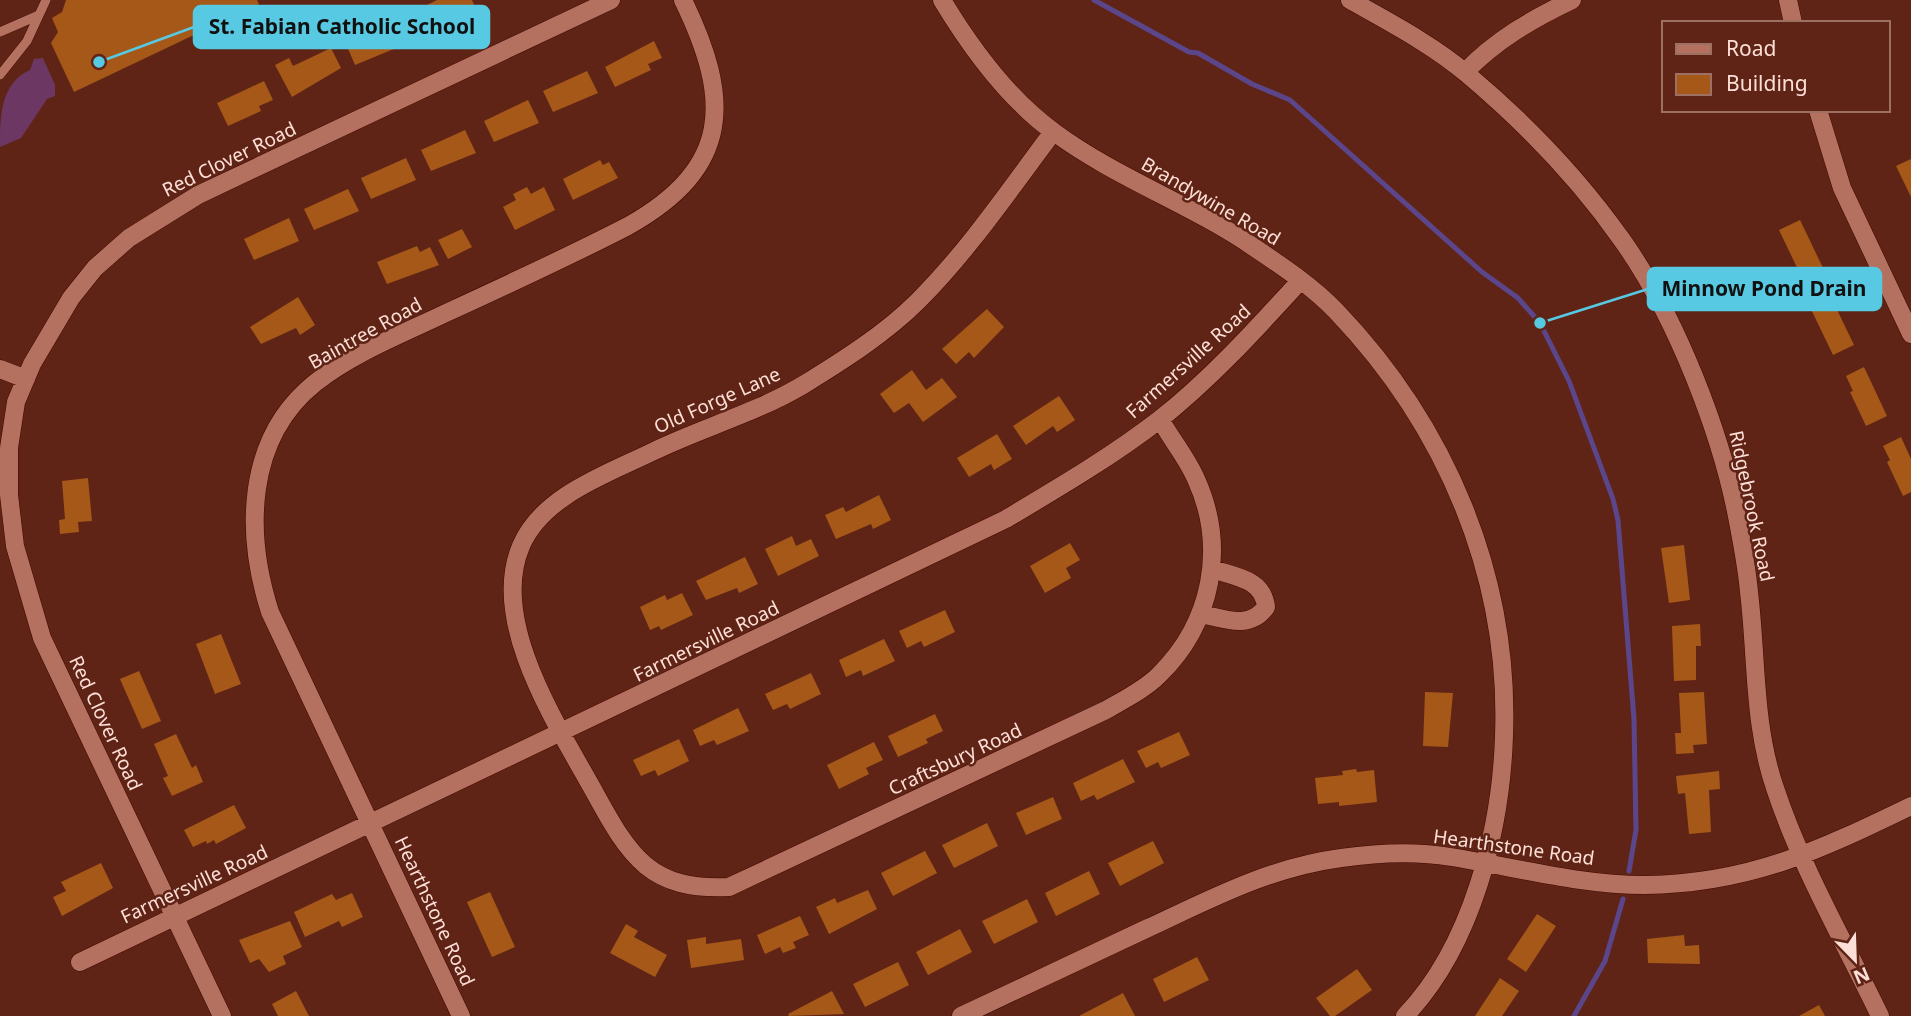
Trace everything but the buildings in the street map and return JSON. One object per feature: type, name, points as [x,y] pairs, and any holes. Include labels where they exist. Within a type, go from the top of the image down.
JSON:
[{"type":"street","name":"Red Clover Road","points":[[222,1016],[42,638],[26,592],[15,546],[9,495],[9,448],[16,402],[71,298],[95,268],[129,238],[198,195],[611,0]]},
{"type":"street","name":"Baintree Road","points":[[371,824],[270,612],[260,580],[253,539],[254,499],[262,462],[273,434],[315,383],[391,339],[628,226],[655,211],[674,193],[693,172],[707,148],[715,117],[716,92],[710,61],[683,0]]},
{"type":"street","name":"Brandywine Road","points":[[942,0],[1012,94],[1053,132],[1253,247],[1335,309],[1409,402],[1437,448],[1477,541],[1494,598],[1506,698],[1503,757],[1484,863],[1462,926],[1438,973],[1405,1016]]},
{"type":"street","name":"Ridgebrook Road","points":[[1350,0],[1465,72],[1527,130],[1623,241],[1657,300],[1711,418],[1728,474],[1749,593],[1762,740],[1774,787],[1802,856],[1880,1016]]},
{"type":"street","points":[[1465,72],[1487,49],[1527,23],[1572,0]]},
{"type":"street","points":[[1788,0],[1793,21]]},
{"type":"street","points":[[1819,112],[1842,188],[1911,334]]},
{"type":"street","name":"Old Forge Lane","points":[[562,734],[521,647],[514,614],[513,581],[519,549],[530,528],[554,504],[595,481],[680,439],[801,386],[883,330],[916,303],[961,254],[1053,132]]},
{"type":"street","name":"Farmersville Road","points":[[79,962],[965,540],[1057,489],[1160,419],[1245,341],[1300,281]]},
{"type":"street","points":[[0,369],[26,379]]},
{"type":"street","name":"Craftsbury Road","points":[[562,734],[621,842],[655,874],[683,886],[729,887],[1106,710],[1157,677],[1186,645],[1201,614],[1212,569],[1213,533],[1207,508],[1195,477],[1160,419]]},
{"type":"street","points":[[1201,614],[1245,622],[1258,618],[1266,607],[1264,593],[1257,584],[1212,569]]},
{"type":"street","name":"Hearthstone Road","points":[[961,1016],[1242,882],[1292,866],[1390,853],[1449,856],[1644,885],[1739,877],[1802,856],[1911,806]]},
{"type":"street","name":"Hearthstone Road","points":[[371,824],[461,1016]]},
{"type":"lane","points":[[0,75],[27,41],[46,0]]},
{"type":"lane","points":[[0,32],[39,15]]},
{"type":"shaded area","points":[[43,58],[55,85],[55,96],[47,99],[21,138],[0,147],[0,125],[7,92],[20,76],[30,70],[34,59]]},
{"type":"waterway","points":[[1094,0],[1189,52],[1198,53],[1252,84],[1290,100],[1482,272],[1518,298],[1540,323],[1569,381],[1613,499],[1618,520],[1634,719],[1636,830],[1629,871]]},
{"type":"waterway","points":[[1574,1016],[1605,961],[1623,899]]},
{"type":"place","name":"St. Fabian Catholic School","points":[[99,62]]},
{"type":"place","name":"Minnow Pond Drain","points":[[1540,323]]}]
